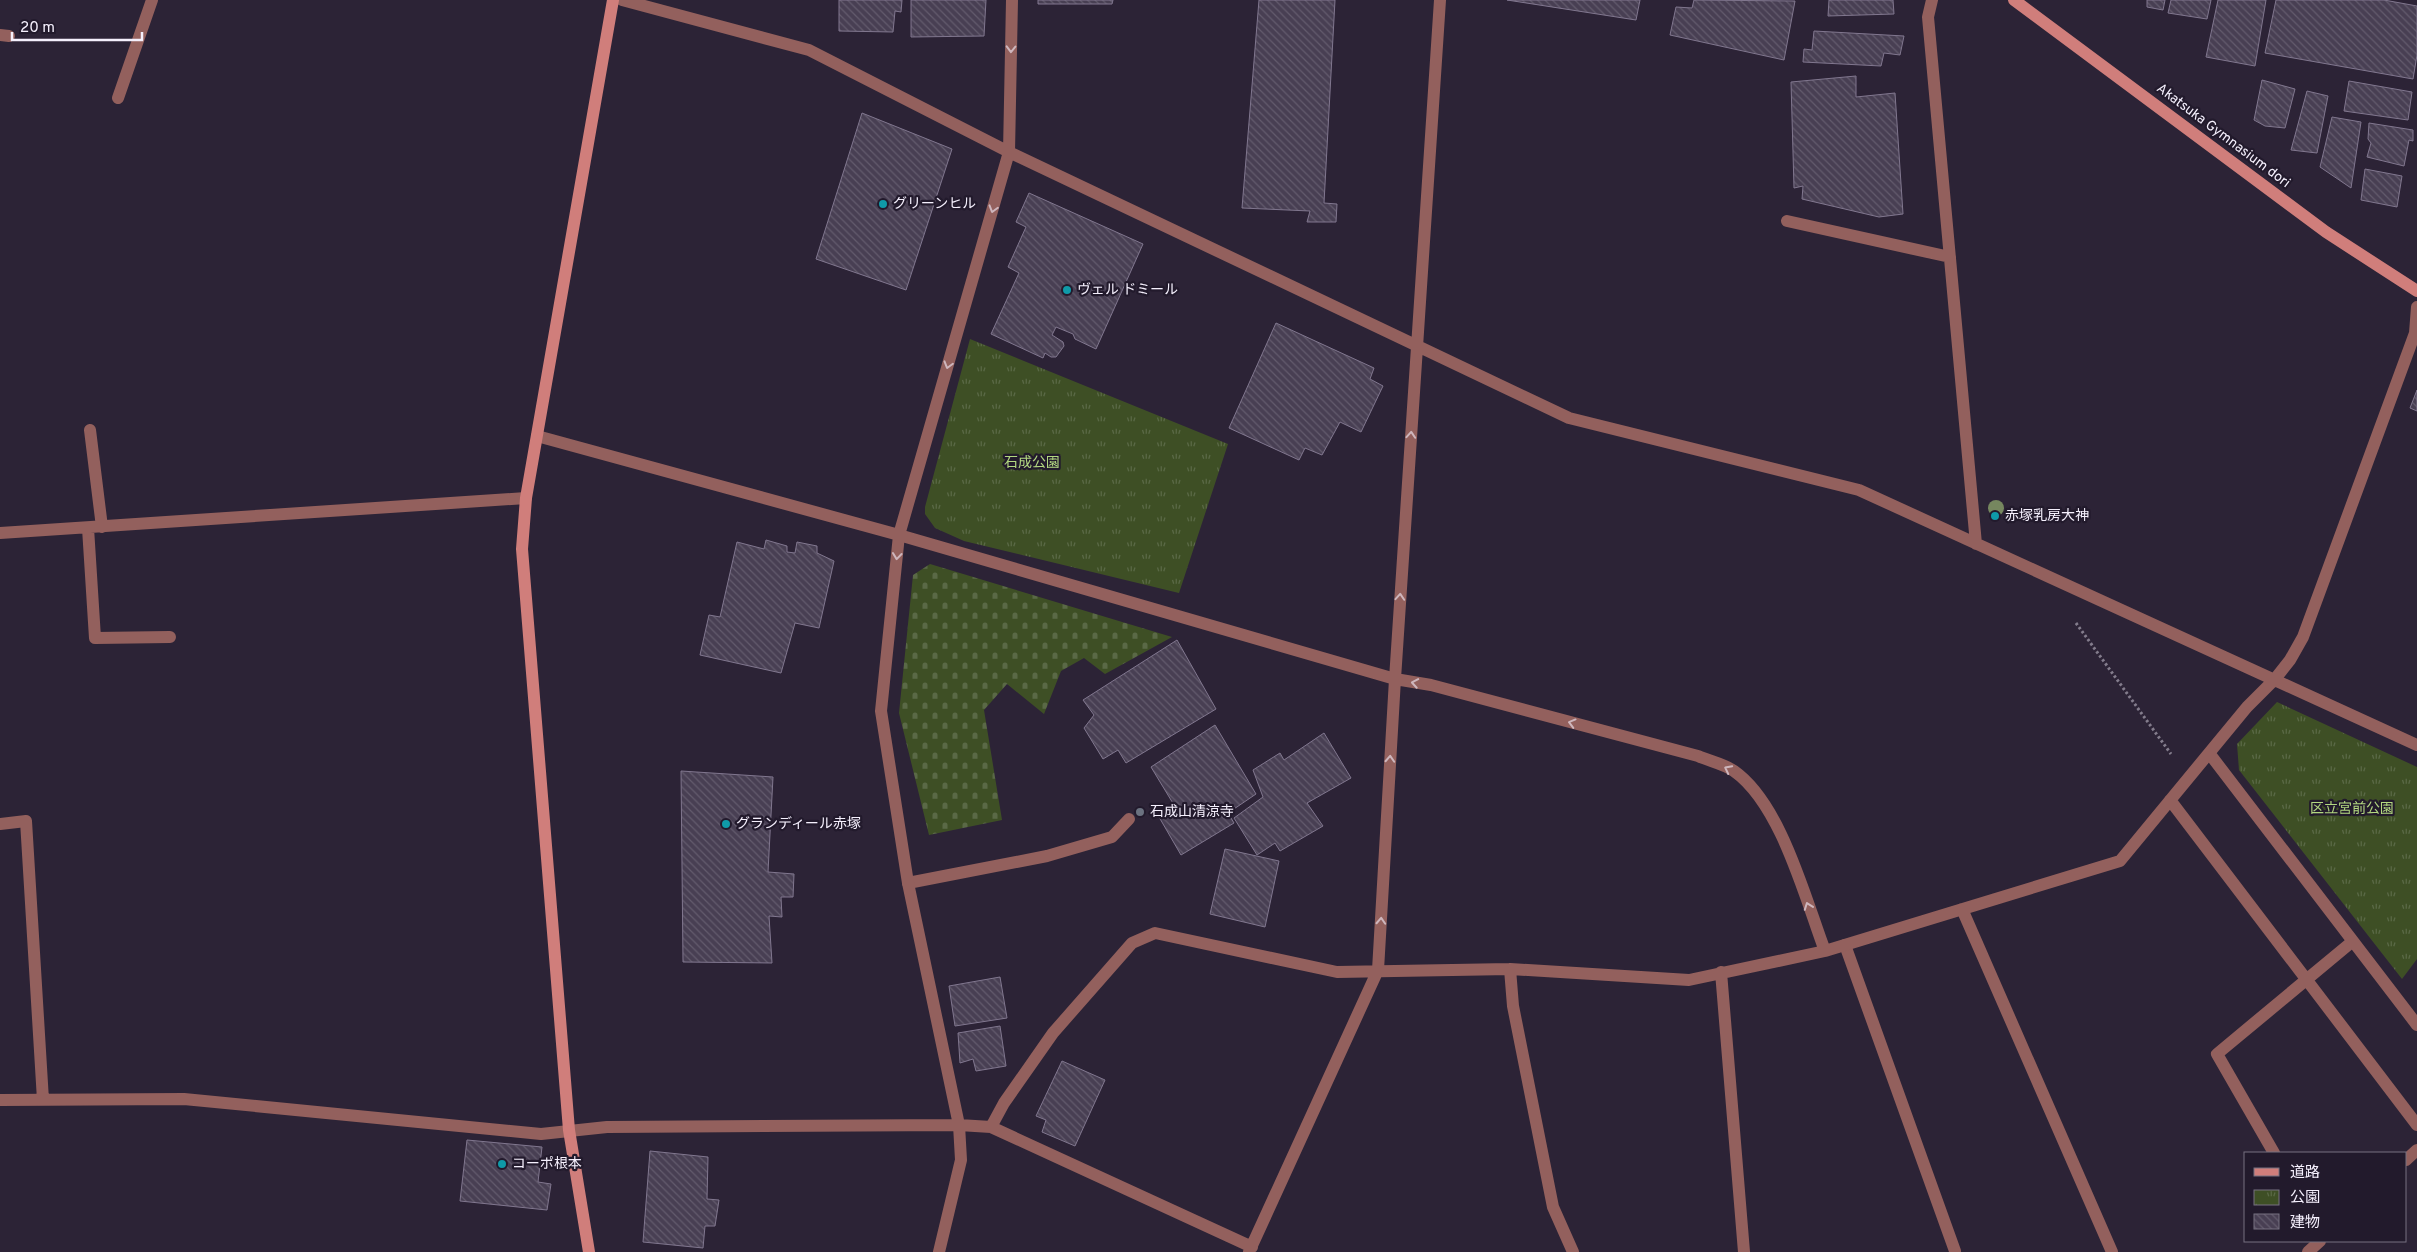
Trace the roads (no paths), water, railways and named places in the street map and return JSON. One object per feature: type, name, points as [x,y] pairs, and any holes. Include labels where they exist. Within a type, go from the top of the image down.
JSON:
[{"type":"street","points":[[118,98],[152,0]]},
{"type":"street","points":[[589,1252],[569,1130],[522,549],[526,498],[614,0]]},
{"type":"street","points":[[622,0],[809,50],[1009,152],[1569,418],[1859,490],[2417,745]]},
{"type":"street","points":[[940,1252],[961,1160],[959,1124],[908,883],[881,712],[900,535],[1009,152],[1012,0]]},
{"type":"street","points":[[0,1100],[184,1100],[541,1134],[606,1127],[959,1124],[991,1127],[1250,1249],[1378,970],[1416,345],[1440,0]]},
{"type":"street","points":[[1932,0],[1928,17],[1976,544]]},
{"type":"street","name":"Akatsuka Gymnasium dori","points":[[2014,0],[2326,232],[2417,290]]},
{"type":"street","points":[[1787,221],[1950,256]]},
{"type":"street","points":[[991,1127],[1004,1103],[1053,1033],[1132,943],[1155,933],[1337,972],[1510,969],[1689,980],[1825,951],[2120,861],[2247,707],[2275,679],[2290,660],[2303,637],[2415,333],[2417,308]]},
{"type":"street","points":[[90,430],[102,527]]},
{"type":"street","points":[[537,436],[900,535],[1395,679],[1431,685],[1698,756],[1733,771],[1758,794],[1780,832],[1825,951]]},
{"type":"street","points":[[0,533],[526,498]]},
{"type":"street","points":[[88,528],[95,638],[170,637]]},
{"type":"street","points":[[2209,753],[2417,1025]]},
{"type":"street","points":[[2170,800],[2417,1125]]},
{"type":"street","points":[[908,883],[1047,856],[1103,840],[1112,837],[1129,819]]},
{"type":"street","points":[[0,824],[26,821],[42,1100]]},
{"type":"street","points":[[1962,909],[2112,1252]]},
{"type":"street","points":[[2273,1152],[2217,1054],[2352,941]]},
{"type":"street","points":[[1845,945],[1955,1252]]},
{"type":"street","points":[[1510,969],[1513,1006],[1553,1206],[1573,1252]]},
{"type":"street","points":[[1720,972],[1744,1252]]},
{"type":"street","points":[[2407,1159],[2417,1150]]},
{"type":"street","points":[[2308,1252],[2319,1242]]},
{"type":"place","name":"グリーンヒル","points":[[883,204]]},
{"type":"place","name":"ヴェル ドミール","points":[[1067,290]]},
{"type":"place","name":"赤塚乳房大神","points":[[1995,516]]},
{"type":"place","name":"石成山清涼寺","points":[[1140,812]]},
{"type":"place","name":"グランディール赤塚","points":[[726,824]]},
{"type":"place","name":"コーポ根本","points":[[502,1164]]},
{"type":"park label","name":"石成公園","points":[[1032,463]]},
{"type":"park label","name":"区立宮前公園","points":[[2352,809]]}]
